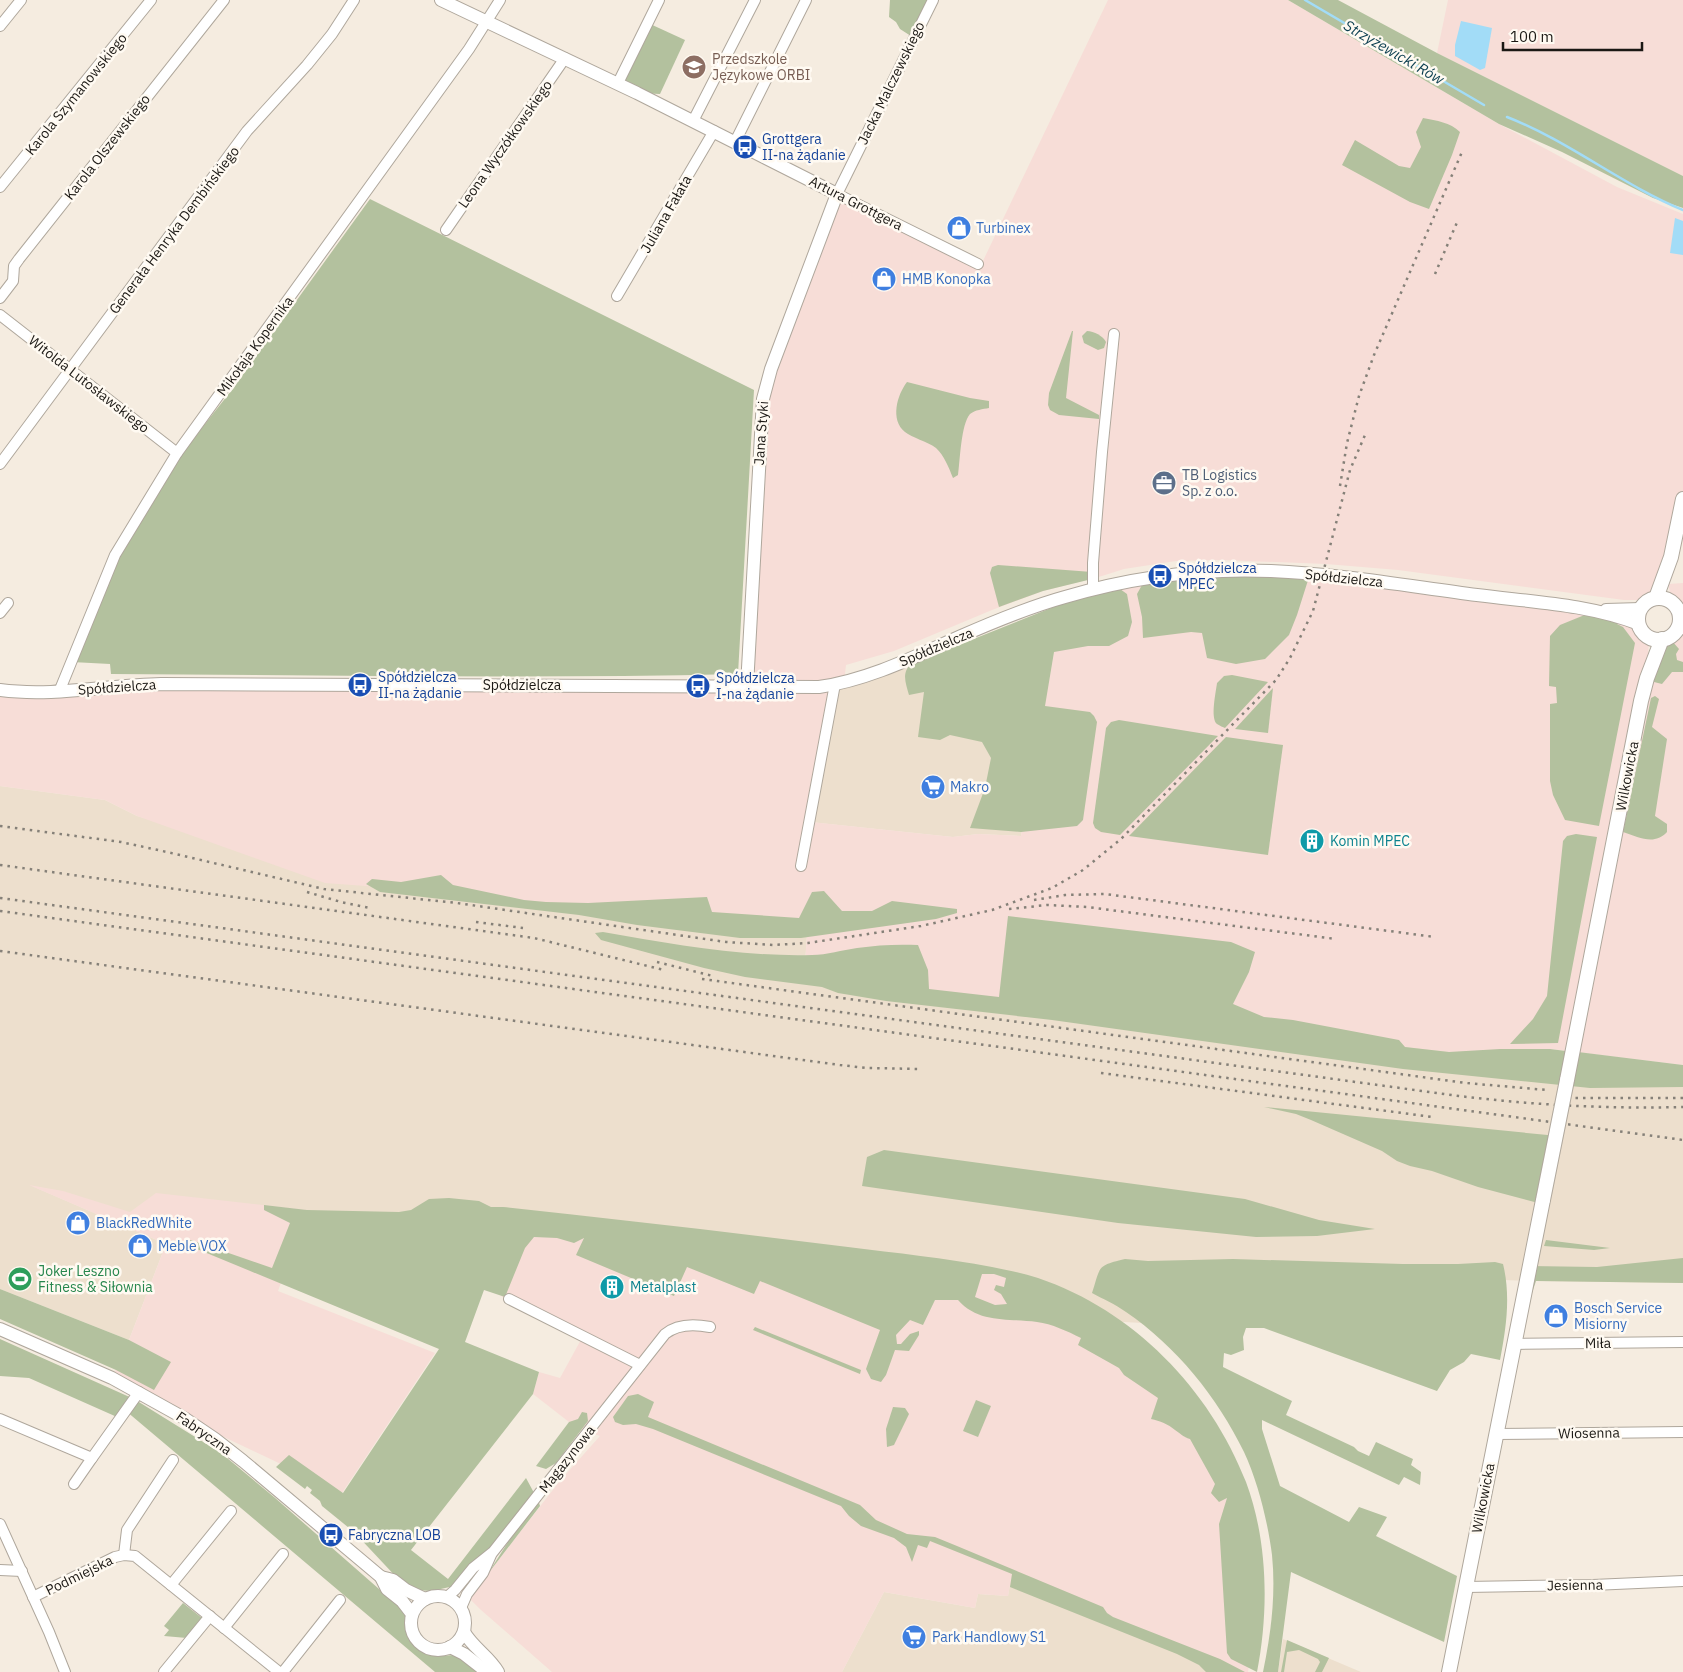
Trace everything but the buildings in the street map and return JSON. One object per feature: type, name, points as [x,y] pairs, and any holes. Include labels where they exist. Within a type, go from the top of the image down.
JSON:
[{"type":"main road","points":[[1656,598],[1671,557],[1683,503]]},
{"type":"main road","points":[[1670,601],[1671,557]]},
{"type":"main road","points":[[1656,598],[1670,601],[1676,606],[1681,615],[1680,630],[1670,636],[1655,638],[1642,630],[1639,624],[1639,615],[1647,602],[1656,598]]},
{"type":"main road","name":"Wilkowicka","points":[[1449,1672],[1655,638]]},
{"type":"street","points":[[0,26],[21,0]]},
{"type":"street","name":"Karola Szymanowskiego","points":[[0,187],[151,0]]},
{"type":"street","name":"Karola Olszewskiego","points":[[0,298],[13,281],[14,266],[19,259],[224,0]]},
{"type":"street","name":"Generała Henryka Dembińskiego","points":[[0,464],[247,131],[307,65],[332,34],[354,0]]},
{"type":"street","name":"Artura Grottgera","points":[[441,0],[714,131],[978,264]]},
{"type":"street","name":"Mikołaja Kopernika","points":[[59,692],[115,555],[177,453],[470,50],[500,0]]},
{"type":"street","points":[[618,84],[659,0]]},
{"type":"street","points":[[693,121],[754,0]]},
{"type":"street","points":[[735,142],[806,0]]},
{"type":"street","name":"Jacka Malczewskiego","points":[[836,194],[933,0]]},
{"type":"street","name":"Leona Wyczółkowskiego","points":[[446,230],[565,58]]},
{"type":"street","name":"Juliana Fałata","points":[[618,296],[714,131]]},
{"type":"street","name":"Jana Styki","points":[[747,686],[763,399],[771,369],[836,194]]},
{"type":"street","name":"Witolda Lutosławskiego","points":[[0,314],[177,453]]},
{"type":"street","points":[[1093,589],[1093,563],[1102,452],[1114,334]]},
{"type":"street","name":"Spółdzielcza","points":[[0,690],[59,692],[109,686],[161,684],[820,687],[844,683],[917,656],[1033,607],[1093,589],[1130,580],[1166,575],[1217,572],[1269,571],[1323,574],[1595,610],[1641,609]]},
{"type":"street","points":[[0,614],[8,604]]},
{"type":"street","name":"Spółdzielcza","points":[[1595,610],[1639,624]]},
{"type":"street","points":[[801,866],[834,684]]},
{"type":"street","points":[[509,1299],[640,1365]]},
{"type":"street","name":"Magazynowa","points":[[461,1608],[467,1594],[483,1573],[493,1552],[662,1337],[671,1328],[710,1327]]},
{"type":"street","name":"Fabryczna","points":[[0,1329],[112,1378],[184,1418],[215,1439],[381,1577],[387,1589],[402,1601],[412,1614]]},
{"type":"street","name":"Miła","points":[[1513,1344],[1683,1342]]},
{"type":"street","points":[[74,1484],[139,1392]]},
{"type":"street","points":[[0,1418],[92,1458]]},
{"type":"street","name":"Wiosenna","points":[[1496,1434],[1683,1432]]},
{"type":"street","name":"Podmiejska","points":[[124,1555],[127,1530],[173,1460]]},
{"type":"street","points":[[172,1585],[231,1511]]},
{"type":"street","points":[[0,1524],[65,1672]]},
{"type":"street","name":"Magazynowa","points":[[447,1597],[456,1590],[473,1568],[493,1552]]},
{"type":"street","points":[[224,1628],[284,1554]]},
{"type":"street","name":"Podmiejska","points":[[33,1597],[115,1557],[124,1555],[135,1556],[279,1672]]},
{"type":"street","points":[[0,1570],[22,1571]]},
{"type":"street","name":"Fabryczna","points":[[381,1577],[393,1580],[406,1590],[425,1598]]},
{"type":"street","name":"Jesienna","points":[[1466,1587],[1683,1582]]},
{"type":"street","points":[[447,1597],[461,1608],[465,1620],[464,1632],[450,1648],[434,1650],[420,1644],[411,1630],[412,1614],[417,1605],[425,1598],[447,1597]]},
{"type":"street","points":[[283,1672],[340,1600]]},
{"type":"street","points":[[164,1672],[210,1616]]},
{"type":"street","points":[[464,1632],[472,1646],[493,1663],[498,1672]]},
{"type":"street","points":[[450,1648],[464,1654],[487,1672]]},
{"type":"shaded area","points":[[1108,0],[1288,0],[1499,124],[1617,187],[1683,214],[1683,492],[1671,557],[1659,591],[1646,600],[1624,600],[1398,570],[1326,564],[1221,560],[1176,561],[1124,569],[1043,591],[894,651],[846,665],[844,683],[835,685],[811,822],[953,837],[978,834],[1021,836],[1056,641],[1093,589],[1269,571],[1537,603],[1639,624],[1649,637],[1647,676],[1668,638],[1675,633],[1680,622],[1680,614],[1673,603],[1668,584],[1683,583],[1683,1065],[1550,1049],[1449,1052],[804,978],[807,935],[420,890],[325,883],[137,816],[105,800],[0,786],[0,689],[230,684],[747,686],[761,416],[837,194],[981,265]]},
{"type":"shaded area","points":[[1448,0],[1683,0],[1683,176],[1437,53]]},
{"type":"shaded area","points":[[1036,640],[1056,641],[1021,836],[978,834],[953,837],[810,822],[835,684]]},
{"type":"shaded area","points":[[0,786],[105,800],[137,816],[420,890],[807,935],[804,977],[1683,1073],[1683,1283],[1536,1281],[1186,1270],[1183,1325],[1104,1321],[1060,1294],[287,1282],[32,1186],[166,1244],[129,1340],[0,1289]]},
{"type":"shaded area","points":[[29,1185],[63,1191],[130,1212],[156,1193],[307,1210],[278,1291],[435,1353],[342,1493],[184,1418],[112,1378],[129,1340],[166,1244]]},
{"type":"shaded area","points":[[534,1217],[984,1271],[1011,1278],[1219,1440],[1254,1630],[1248,1672],[1225,1672],[1010,1585],[1008,1596],[978,1594],[975,1608],[884,1592],[842,1672],[552,1672],[469,1598],[559,1482],[600,1436],[582,1430],[569,1422],[533,1394],[539,1372],[560,1378],[583,1336],[501,1296]]},
{"type":"shaded area","points":[[1010,1584],[1225,1672],[842,1672],[884,1592],[975,1608],[978,1594],[1008,1596]]},
{"type":"shaded area","points":[[1283,1639],[1361,1672],[1278,1672]]},
{"type":"green space","points":[[890,0],[933,0],[914,38],[900,29],[896,22],[889,17]]},
{"type":"green space","points":[[1288,0],[1338,0],[1437,53],[1683,176],[1683,208],[1653,198],[1562,152],[1499,124]]},
{"type":"green space","points":[[648,23],[685,40],[660,94],[637,93],[618,83]]},
{"type":"green space","points":[[1423,118],[1448,124],[1460,132],[1429,209],[1410,202],[1342,165],[1355,140],[1399,166],[1410,168],[1421,147],[1416,132]]},
{"type":"green space","points":[[370,199],[754,390],[738,674],[503,676],[111,674],[110,664],[72,662],[115,562],[182,453],[231,391]]},
{"type":"green space","points":[[1072,331],[1066,398],[1099,415],[1099,419],[1059,415],[1050,410],[1048,405],[1049,393]]},
{"type":"green space","points":[[1087,331],[1103,338],[1106,342],[1104,348],[1098,350],[1084,343],[1082,336]]},
{"type":"green space","points":[[907,382],[989,401],[989,408],[970,414],[967,419],[963,434],[958,475],[953,478],[944,458],[936,448],[908,434],[900,427],[896,414],[898,400]]},
{"type":"green space","points":[[998,565],[1092,572],[1092,579],[1043,591],[999,607],[990,573],[992,567]]},
{"type":"green space","points":[[1208,572],[1310,574],[1289,635],[1265,659],[1236,664],[1207,658],[1202,633],[1191,632],[1143,638],[1142,617],[1137,594],[1142,585]]},
{"type":"green space","points":[[1120,589],[1127,594],[1132,622],[1128,636],[1109,646],[1088,646],[1054,652],[1045,706],[1090,712],[1097,722],[1083,820],[1077,826],[1021,832],[970,828],[985,788],[991,758],[982,742],[950,735],[940,740],[918,737],[924,692],[909,695],[905,679],[908,667],[911,664],[1061,604]]},
{"type":"green space","points":[[1587,614],[1617,620],[1617,624],[1623,627],[1635,643],[1599,826],[1565,820],[1553,795],[1550,781],[1550,704],[1557,703],[1556,687],[1549,686],[1550,636],[1560,625]]},
{"type":"green space","points":[[1668,639],[1679,649],[1676,654],[1677,660],[1683,662],[1683,672],[1672,672],[1662,684],[1654,682],[1653,678]]},
{"type":"green space","points":[[1232,675],[1268,682],[1225,728],[1215,721],[1215,698],[1217,683],[1224,676]]},
{"type":"green space","points":[[1273,688],[1268,733],[1235,729]]},
{"type":"green space","points":[[1655,696],[1659,699],[1652,727],[1667,739],[1655,816],[1667,824],[1667,832],[1657,839],[1646,839],[1623,832],[1651,698]]},
{"type":"green space","points":[[1119,720],[1218,736],[1120,835],[1101,832],[1095,828],[1093,823],[1106,728],[1111,722]]},
{"type":"green space","points":[[1226,737],[1283,745],[1268,855],[1129,836]]},
{"type":"green space","points":[[1576,834],[1597,837],[1558,1043],[1510,1044],[1533,1019],[1547,996],[1563,841],[1567,836]]},
{"type":"green space","points":[[441,875],[453,885],[524,900],[546,902],[588,903],[707,897],[712,912],[799,918],[812,892],[824,891],[842,911],[872,911],[892,901],[957,909],[957,913],[936,919],[801,938],[740,938],[637,925],[579,915],[380,892],[366,884],[372,879],[401,882]]},
{"type":"green space","points":[[1008,916],[1231,942],[1255,952],[1249,972],[1233,1004],[1264,1017],[1293,1020],[1399,1040],[1405,1047],[1449,1052],[1500,1049],[1550,1049],[1566,1051],[1566,1083],[1578,1052],[1683,1065],[1683,1087],[1590,1088],[1403,1069],[1052,1020],[886,1001],[838,993],[822,987],[745,977],[704,968],[601,940],[595,933],[603,932],[733,952],[786,955],[818,955],[880,945],[918,945],[928,970],[929,989],[999,997]]},
{"type":"green space","points":[[1264,1107],[1558,1136],[1542,1204],[1410,1166],[1397,1161],[1382,1151],[1311,1120],[1296,1114]]},
{"type":"green space","points":[[884,1150],[1245,1199],[1319,1220],[1375,1229],[1317,1236],[1256,1237],[1118,1223],[862,1186],[867,1157]]},
{"type":"green space","points":[[449,1198],[479,1201],[491,1207],[676,1226],[938,1258],[1038,1278],[1073,1292],[1106,1310],[1136,1332],[1164,1357],[1189,1385],[1212,1415],[1231,1448],[1246,1482],[1259,1528],[1264,1576],[1265,1601],[1257,1672],[1231,1659],[1227,1653],[1219,1524],[1227,1498],[1219,1502],[1211,1493],[1215,1484],[1190,1439],[1167,1424],[1151,1419],[1158,1398],[1124,1375],[1119,1368],[1078,1345],[1081,1338],[1043,1323],[995,1319],[975,1313],[958,1300],[935,1300],[923,1325],[910,1320],[896,1335],[897,1344],[901,1344],[910,1334],[919,1331],[919,1335],[909,1351],[895,1350],[886,1375],[881,1382],[871,1379],[866,1369],[880,1330],[760,1281],[754,1294],[687,1267],[674,1296],[576,1255],[584,1238],[574,1243],[557,1238],[534,1237],[525,1248],[505,1297],[484,1290],[465,1342],[539,1372],[533,1394],[411,1550],[448,1579],[526,1478],[535,1499],[537,1496],[540,1506],[487,1575],[533,1503],[493,1552],[454,1586],[432,1591],[414,1590],[399,1580],[354,1532],[322,1506],[320,1501],[310,1493],[312,1490],[307,1486],[305,1489],[276,1467],[289,1455],[343,1493],[439,1349],[180,1242],[191,1240],[272,1268],[290,1223],[264,1210],[264,1205],[307,1210],[399,1212],[411,1210],[429,1199]],"holes":[[[982,1274],[994,1274],[1006,1278],[1004,1287],[996,1285],[994,1290],[1001,1294],[1007,1304],[995,1305],[975,1297]]]},
{"type":"green space","points":[[1546,1240],[1610,1248],[1594,1250],[1544,1246]]},
{"type":"green space","points":[[1683,1258],[1683,1283],[1536,1281],[1531,1296],[1523,1295],[1529,1266],[1597,1267]]},
{"type":"green space","points":[[1125,1259],[1148,1261],[1233,1259],[1403,1264],[1495,1262],[1503,1264],[1507,1300],[1506,1324],[1500,1360],[1471,1354],[1464,1362],[1450,1370],[1437,1391],[1264,1328],[1246,1328],[1243,1337],[1244,1350],[1231,1355],[1224,1353],[1223,1367],[1292,1401],[1286,1415],[1369,1456],[1376,1442],[1413,1459],[1411,1465],[1421,1472],[1420,1485],[1404,1477],[1399,1485],[1262,1420],[1262,1429],[1280,1486],[1349,1522],[1359,1507],[1387,1517],[1376,1536],[1457,1576],[1444,1642],[1291,1572],[1278,1672],[1263,1672],[1272,1614],[1273,1570],[1268,1530],[1254,1476],[1234,1432],[1194,1374],[1162,1341],[1144,1326],[1122,1309],[1092,1293],[1101,1268],[1109,1263]]},
{"type":"green space","points":[[0,1289],[129,1340],[171,1362],[154,1390],[116,1370],[0,1319]]},
{"type":"green space","points":[[755,1327],[861,1370],[860,1374],[753,1330]]},
{"type":"green space","points":[[0,1339],[134,1399],[221,1453],[403,1610],[406,1618],[406,1630],[412,1644],[434,1656],[456,1655],[479,1672],[435,1672],[126,1411],[123,1405],[117,1417],[29,1378],[0,1376]]},
{"type":"green space","points":[[638,1394],[654,1402],[648,1417],[860,1505],[876,1520],[907,1534],[935,1537],[1103,1607],[1113,1617],[1220,1659],[1245,1672],[1206,1672],[1199,1665],[1177,1654],[1010,1587],[1012,1574],[930,1541],[927,1548],[918,1545],[912,1562],[906,1547],[894,1538],[861,1526],[841,1506],[653,1429],[636,1424],[623,1425],[615,1422],[613,1417],[628,1396]]},
{"type":"green space","points":[[976,1400],[991,1406],[978,1437],[963,1431]]},
{"type":"green space","points":[[893,1407],[905,1408],[909,1414],[894,1445],[887,1447],[886,1429]]},
{"type":"green space","points":[[582,1412],[587,1413],[588,1421],[556,1463],[546,1469],[536,1466],[569,1422],[578,1419]]},
{"type":"green space","points":[[183,1603],[202,1618],[187,1638],[164,1636],[169,1630],[164,1626]]},
{"type":"green space","points":[[1287,1640],[1329,1658],[1322,1672],[1315,1672],[1320,1662],[1318,1659],[1299,1650],[1287,1652],[1284,1672],[1281,1672]]},
{"type":"water","points":[[1461,21],[1492,28],[1485,68],[1480,70],[1455,56],[1455,45]]},
{"type":"water","points":[[1675,218],[1683,221],[1683,255],[1670,253]]},
{"type":"waterway","name":"Strzyżewicki Rów","points":[[1305,0],[1484,105]]},
{"type":"waterway","name":"Strzyżewicki Rów","points":[[1507,117],[1552,138],[1638,188],[1683,210]]},
{"type":"railway","points":[[1340,486],[1347,443],[1359,396],[1374,355],[1462,152]]},
{"type":"railway","points":[[1435,274],[1458,220]]},
{"type":"railway","points":[[0,826],[121,842],[324,889],[457,903],[726,942],[773,945],[808,943],[921,926],[992,910],[1052,888],[1083,870],[1121,839],[1276,680],[1290,658],[1313,611],[1350,470],[1365,435]]},
{"type":"railway","points":[[0,865],[534,938],[664,970]]},
{"type":"railway","points":[[307,892],[370,908]]},
{"type":"railway","points":[[1034,900],[1065,895],[1105,894],[1435,937]]},
{"type":"railway","points":[[0,898],[1459,1096],[1571,1106],[1683,1107]]},
{"type":"railway","points":[[1009,909],[1047,905],[1087,907],[1336,939]]},
{"type":"railway","points":[[0,911],[1683,1140]]},
{"type":"railway","points":[[476,922],[523,928]]},
{"type":"railway","points":[[0,951],[840,1065],[867,1068],[921,1069]]},
{"type":"railway","points":[[657,962],[713,976]]},
{"type":"railway","points":[[702,979],[1466,1083],[1547,1090]]},
{"type":"railway","points":[[1101,1073],[1432,1117]]},
{"type":"railway","points":[[1568,1098],[1683,1098]]},
{"type":"place","name":"Przedszkole Językowe ORBI","points":[[694,67]]},
{"type":"place","name":"Grottgera II-na żądanie","points":[[745,147]]},
{"type":"place","name":"Turbinex","points":[[959,228]]},
{"type":"place","name":"HMB Konopka","points":[[884,279]]},
{"type":"place","name":"TB Logistics Sp. z o.o.","points":[[1164,483]]},
{"type":"place","name":"Spółdzielcza MPEC","points":[[1160,576]]},
{"type":"place","name":"Spółdzielcza II-na żądanie","points":[[360,685]]},
{"type":"place","name":"Spółdzielcza I-na żądanie","points":[[698,686]]},
{"type":"place","name":"Makro","points":[[933,787]]},
{"type":"place","name":"Komin MPEC","points":[[1312,841]]},
{"type":"place","name":"BlackRedWhite","points":[[78,1223]]},
{"type":"place","name":"Meble VOX","points":[[140,1246]]},
{"type":"place","name":"Joker Leszno Fitness & Siłownia","points":[[20,1279]]},
{"type":"place","name":"Metalplast","points":[[612,1287]]},
{"type":"place","name":"Bosch Service Misiorny","points":[[1556,1316]]},
{"type":"place","name":"Fabryczna LOB","points":[[331,1535]]},
{"type":"place","name":"Park Handlowy S1","points":[[914,1637]]}]
